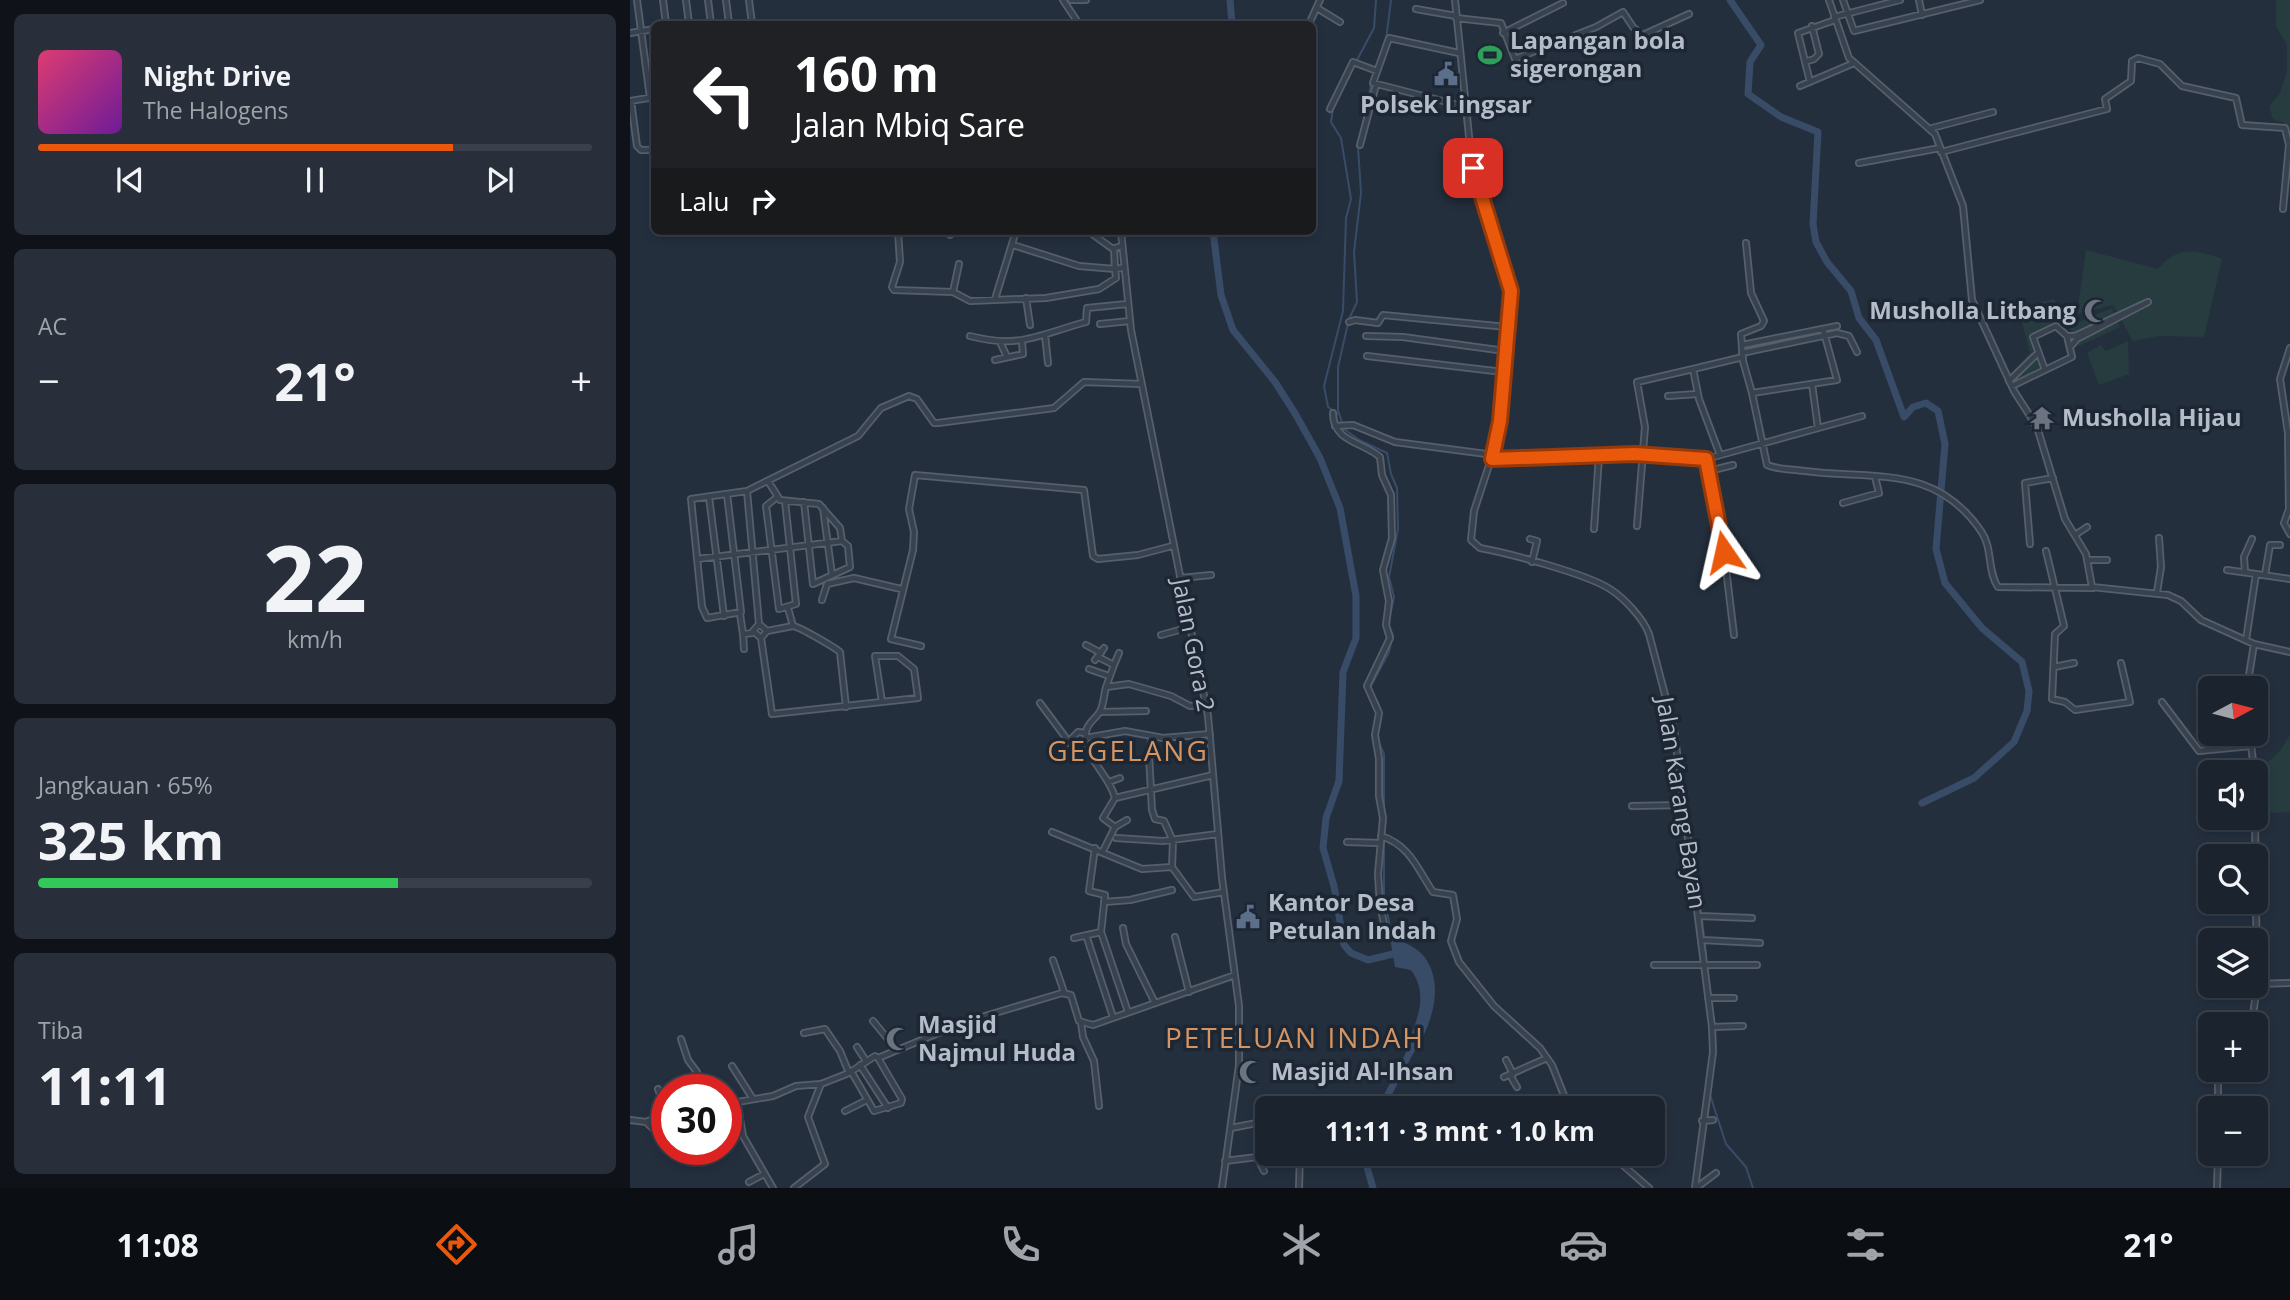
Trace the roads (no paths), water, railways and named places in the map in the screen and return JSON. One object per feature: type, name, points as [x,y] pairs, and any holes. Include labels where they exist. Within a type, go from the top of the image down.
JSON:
[{"type":"street","points":[[637,0],[651,92]]},
{"type":"street","points":[[663,0],[666,21]]},
{"type":"street","points":[[686,0],[691,21]]},
{"type":"street","points":[[708,0],[711,21]]},
{"type":"street","points":[[726,0],[729,21]]},
{"type":"street","points":[[749,0],[752,21]]},
{"type":"street","points":[[1063,0],[1077,21]]},
{"type":"street","points":[[1071,0],[1086,0]]},
{"type":"street","points":[[1310,21],[1320,0]]},
{"type":"street","name":"Jalan Karang Bayan","points":[[1454,0],[1475,182],[1510,283],[1493,457],[1474,511],[1472,541],[1480,548],[1609,588],[1646,627],[1672,720],[1712,1027],[1713,1052],[1695,1188]]},
{"type":"street","points":[[1829,0],[1844,49],[1854,63],[1931,128],[1962,206],[1972,300],[2010,384],[2036,427],[2064,517],[2087,560],[2093,588]]},
{"type":"street","points":[[1843,0],[1853,31],[1980,0]]},
{"type":"street","points":[[1810,82],[1798,33],[1847,13],[1900,0]]},
{"type":"street","points":[[1919,0],[1922,15]]},
{"type":"street","points":[[1503,33],[1563,4]]},
{"type":"street","points":[[1317,8],[1340,22]]},
{"type":"street","points":[[1416,9],[1500,22],[1515,59],[1596,27],[1623,12],[1642,35],[1689,14]]},
{"type":"street","points":[[1805,62],[1819,54],[1812,26]]},
{"type":"street","points":[[630,33],[651,29]]},
{"type":"street","points":[[1360,145],[1376,85],[1373,81],[1375,70],[1392,37],[1459,53]]},
{"type":"street","points":[[1859,163],[1940,150],[2107,109],[2105,99],[2131,81],[2132,61],[2138,58],[2160,64],[2182,86],[2236,98],[2242,125],[2285,128],[2289,145],[2283,209]]},
{"type":"street","points":[[1330,109],[1355,62],[1375,70]]},
{"type":"street","points":[[1800,86],[1854,63]]},
{"type":"street","points":[[1376,85],[1466,107]]},
{"type":"street","points":[[651,98],[630,101],[637,146],[641,150],[651,150]]},
{"type":"street","points":[[1931,128],[1993,112]]},
{"type":"street","points":[[898,235],[901,258],[893,290],[953,292],[970,300],[1046,298],[1099,289],[1114,280],[1114,248]]},
{"type":"street","points":[[995,299],[1015,235]]},
{"type":"street","points":[[1094,235],[1114,248],[1121,246]]},
{"type":"street","name":"Jalan Gora 2","points":[[1121,235],[1122,268],[1141,384],[1210,734],[1224,892],[1239,1013],[1239,1060],[1222,1188]]},
{"type":"street","points":[[1746,243],[1751,293],[1764,321],[1761,326],[1741,333],[1742,355],[1765,463],[1770,467],[1838,476],[1912,480],[1936,489],[1956,500],[1982,533],[1989,546],[1998,587],[2054,585],[2157,592],[2181,601],[2201,620],[2254,644],[2290,652]]},
{"type":"street","points":[[1013,245],[1084,267],[1122,268]]},
{"type":"street","points":[[953,292],[959,264]]},
{"type":"street","points":[[1026,298],[1030,325]]},
{"type":"street","points":[[2010,384],[2072,357],[2072,345],[2076,337],[2148,302],[2118,317]]},
{"type":"street","points":[[970,336],[1001,344],[1022,342],[1086,322],[1087,308],[1127,304]]},
{"type":"street","points":[[1349,322],[1356,320],[1378,323],[1384,315],[1507,327]]},
{"type":"street","points":[[1100,324],[1130,321]]},
{"type":"street","points":[[1637,526],[1644,424],[1637,382],[1824,333],[1837,326]]},
{"type":"street","points":[[2045,370],[2034,336],[2056,326],[2067,335],[2072,345]]},
{"type":"street","points":[[1752,393],[1838,380],[1824,333]]},
{"type":"street","points":[[1742,345],[1839,333],[1849,336],[1857,352]]},
{"type":"street","points":[[1045,335],[1048,363]]},
{"type":"street","points":[[2067,335],[2076,337]]},
{"type":"street","points":[[1366,336],[1414,338],[1505,351]]},
{"type":"street","points":[[995,360],[1023,355],[1022,342]]},
{"type":"street","points":[[1001,344],[1007,357]]},
{"type":"street","points":[[2290,348],[2280,379],[2288,433],[2286,456],[2290,509],[2284,523],[2290,534]]},
{"type":"street","points":[[2010,384],[2038,353]]},
{"type":"street","points":[[1367,356],[1503,372]]},
{"type":"street","points":[[1693,369],[1697,394],[1720,455]]},
{"type":"street","points":[[740,614],[706,618],[703,615],[691,501],[747,491],[768,481],[858,436],[881,408],[909,396],[917,399],[931,419],[938,423],[1054,408],[1084,382],[1141,384]]},
{"type":"street","points":[[1812,384],[1818,428]]},
{"type":"street","points":[[1668,396],[1697,394]]},
{"type":"street","points":[[1333,413],[1336,426],[1350,441],[1380,457],[1382,475],[1391,493],[1392,538],[1383,570],[1389,601],[1386,625],[1390,638],[1367,686],[1379,710],[1375,735],[1383,817],[1379,902],[1386,933]]},
{"type":"street","points":[[1336,426],[1344,424],[1395,442],[1493,457],[1643,455],[1706,459],[1862,416]]},
{"type":"street","points":[[1594,528],[1599,456]]},
{"type":"street","points":[[1706,459],[1724,552],[1734,635]]},
{"type":"street","points":[[1709,471],[1733,465]]},
{"type":"street","points":[[921,646],[891,639],[901,589],[913,550],[910,498],[914,479],[919,473],[1084,490],[1093,556],[1098,559],[1138,555],[1172,546]]},
{"type":"street","points":[[1843,503],[1879,493],[1875,477]]},
{"type":"street","points":[[2031,544],[2025,483],[2053,478]]},
{"type":"street","points":[[768,481],[777,498],[823,508],[840,528],[842,541]]},
{"type":"street","points":[[747,491],[759,624],[753,633]]},
{"type":"street","points":[[727,494],[744,649]]},
{"type":"street","points":[[709,496],[724,616]]},
{"type":"street","points":[[777,498],[766,506],[777,607],[788,608],[794,607],[796,601],[785,501]]},
{"type":"street","points":[[697,559],[752,550],[809,544],[828,543],[842,541],[848,544],[850,567],[813,584],[809,544],[804,502]]},
{"type":"street","points":[[823,508],[832,575]]},
{"type":"street","points":[[2075,535],[2087,527]]},
{"type":"street","points":[[2157,592],[2161,567],[2159,538]]},
{"type":"street","points":[[1530,539],[1537,541],[1532,562]]},
{"type":"street","points":[[2245,572],[2244,557],[2252,539]]},
{"type":"street","points":[[2265,575],[2270,545],[2280,545]]},
{"type":"street","points":[[2046,551],[2064,626],[2055,634],[2052,699],[2065,702],[2073,710],[2130,702],[2121,663]]},
{"type":"street","points":[[2087,560],[2107,560]]},
{"type":"street","points":[[2227,570],[2290,579]]},
{"type":"street","points":[[2246,640],[2256,574]]},
{"type":"street","points":[[1180,578],[1211,575]]},
{"type":"street","points":[[822,600],[827,584],[846,578],[901,589]]},
{"type":"street","points":[[788,608],[793,626]]},
{"type":"street","points":[[759,624],[766,631]]},
{"type":"street","points":[[846,707],[840,652],[822,643],[809,631],[793,626],[766,631],[761,638],[772,714],[846,707],[918,698],[914,669],[892,654],[875,656],[882,702]]},
{"type":"street","points":[[1161,635],[1190,627]]},
{"type":"street","points":[[743,634],[753,633],[761,638]]},
{"type":"street","points":[[2249,676],[2254,644]]},
{"type":"street","points":[[1086,645],[1114,665]]},
{"type":"street","points":[[1115,798],[1109,782],[1089,752],[1086,735],[1088,724],[1100,712],[1109,676],[1119,653]]},
{"type":"street","points":[[2054,667],[2074,663]]},
{"type":"street","points":[[1088,669],[1109,676]]},
{"type":"street","points":[[1106,687],[1125,684],[1171,696],[1190,706],[1206,706]]},
{"type":"street","points":[[2162,702],[2199,751],[2251,746],[2253,760]]},
{"type":"street","points":[[1040,703],[1069,742]]},
{"type":"street","points":[[1100,712],[1146,711]]},
{"type":"street","points":[[1052,758],[1078,732],[1086,735],[1125,731],[1152,736],[1210,734]]},
{"type":"street","points":[[1152,736],[1149,756],[1153,814],[1156,819],[1164,821],[1172,841],[1172,867],[1194,897],[1224,892]]},
{"type":"street","points":[[1115,827],[1103,819],[1115,798],[1152,787],[1213,775]]},
{"type":"street","points":[[1109,782],[1120,778]]},
{"type":"street","points":[[1632,806],[1684,805]]},
{"type":"street","points":[[1103,851],[1115,827],[1126,820]]},
{"type":"street","points":[[2254,830],[2258,872],[2258,928]]},
{"type":"street","points":[[1052,832],[1147,870],[1172,867]]},
{"type":"street","points":[[1116,838],[1172,841],[1218,834]]},
{"type":"street","points":[[1383,837],[1420,868],[1433,892],[1453,895],[1457,919],[1451,941],[1461,966],[1494,1006],[1530,1037],[1547,1058],[1564,1096]]},
{"type":"street","points":[[1347,842],[1380,843]]},
{"type":"street","points":[[1095,848],[1089,891],[1104,893],[1101,932],[1128,1012]]},
{"type":"street","points":[[1104,902],[1130,900],[1172,890]]},
{"type":"street","points":[[1699,916],[1752,918]]},
{"type":"street","points":[[1124,928],[1126,944],[1155,1003]]},
{"type":"street","points":[[1074,938],[1101,932]]},
{"type":"street","points":[[1086,934],[1113,1017]]},
{"type":"street","points":[[1175,937],[1189,992]]},
{"type":"street","points":[[1702,940],[1760,943]]},
{"type":"street","points":[[1053,960],[1064,992]]},
{"type":"street","points":[[1654,964],[1757,965]]},
{"type":"street","points":[[1081,1022],[1093,1025],[1234,975]]},
{"type":"street","points":[[2268,984],[2290,984]]},
{"type":"street","points":[[742,1101],[773,1096],[796,1086],[821,1084],[850,1072],[875,1056],[878,1058],[965,1022],[1064,992],[1071,995],[1081,1022],[1083,1037],[1094,1061],[1099,1106]]},
{"type":"street","points":[[1708,998],[1734,998]]},
{"type":"street","points":[[873,1021],[897,1050]]},
{"type":"street","points":[[1712,1027],[1743,1026]]},
{"type":"street","points":[[804,1033],[824,1028],[874,1111],[888,1108],[902,1099],[878,1058]]},
{"type":"street","points":[[681,1039],[688,1060],[697,1074]]},
{"type":"street","points":[[857,1048],[866,1061]]},
{"type":"street","points":[[1504,1077],[1547,1058]]},
{"type":"street","points":[[1506,1060],[1517,1087]]},
{"type":"street","points":[[860,1065],[888,1108]]},
{"type":"street","points":[[732,1066],[753,1100]]},
{"type":"street","points":[[794,1188],[825,1164],[808,1116],[821,1084]]},
{"type":"street","points":[[845,1111],[867,1100]]},
{"type":"street","points":[[630,1120],[646,1122],[651,1120]]},
{"type":"street","points":[[1702,1121],[1713,1121]]},
{"type":"street","points":[[646,1122],[651,1127]]},
{"type":"street","points":[[1231,1128],[1255,1123]]},
{"type":"street","points":[[742,1133],[773,1188]]},
{"type":"street","points":[[1225,1161],[1257,1157],[1264,1171]]},
{"type":"street","points":[[1299,1188],[1300,1166]]},
{"type":"street","points":[[1624,1166],[1649,1188]]},
{"type":"street","points":[[2217,1188],[2218,1166]]},
{"type":"street","points":[[749,1182],[764,1174]]},
{"type":"street","points":[[1695,1188],[1716,1174]]},
{"type":"water","points":[[1393,937],[1422,954],[1434,979],[1435,993],[1430,1020],[1411,1057],[1405,1052],[1419,1011],[1420,990],[1411,970],[1395,967],[1390,938]]},
{"type":"waterway","points":[[1230,0],[1232,21]]},
{"type":"waterway","points":[[1349,75],[1374,28],[1376,0]]},
{"type":"waterway","points":[[1386,40],[1391,0]]},
{"type":"waterway","points":[[1730,0],[1761,45],[1750,62],[1748,94],[1781,117],[1818,132],[1813,224],[1816,242],[1827,262],[1851,291],[1859,318],[1876,340],[1904,417],[1913,407],[1926,403],[1938,411],[1945,444],[1936,549],[1945,583],[1982,628],[2022,662],[2029,691],[2027,711],[2014,742],[1974,778],[1922,803]]},
{"type":"waterway","points":[[1372,80],[1377,65]]},
{"type":"waterway","points":[[1359,141],[1371,85]]},
{"type":"waterway","points":[[1333,108],[1331,122],[1341,138],[1351,199],[1346,218],[1343,311],[1324,386],[1328,407],[1338,414]]},
{"type":"waterway","points":[[1358,147],[1361,193],[1354,252],[1357,302],[1349,319],[1338,367],[1338,410],[1344,429],[1359,440],[1387,453],[1397,488],[1398,529],[1389,577],[1394,597],[1388,625],[1393,635],[1389,652],[1370,688]]},
{"type":"waterway","points":[[1214,235],[1221,295],[1233,330],[1275,382],[1296,415],[1320,458],[1340,508],[1356,596],[1356,638],[1343,672],[1339,781],[1326,818],[1323,848],[1334,886],[1344,945],[1351,953],[1368,960],[1393,954]]},
{"type":"waterway","points":[[1374,696],[1381,713],[1378,733]]},
{"type":"waterway","points":[[1378,741],[1384,754],[1384,895],[1392,938]]},
{"type":"waterway","points":[[1699,893],[1701,914]]},
{"type":"waterway","points":[[1702,919],[1704,937]]},
{"type":"waterway","points":[[1705,942],[1706,963]]},
{"type":"waterway","points":[[1711,999],[1714,1025]]},
{"type":"waterway","points":[[1714,1029],[1715,1041]]},
{"type":"waterway","points":[[1387,1096],[1408,1056]]},
{"type":"waterway","points":[[1710,1095],[1726,1144],[1746,1167],[1753,1188]]},
{"type":"waterway","points":[[1367,1166],[1373,1188]]},
{"type":"place","name":"Lapangan bola sigerongan","points":[[1490,55]]},
{"type":"place","name":"Polsek Lingsar","points":[[1446,74]]},
{"type":"place","name":"Musholla Litbang","points":[[2096,311]]},
{"type":"place","name":"Musholla Hijau","points":[[2042,418]]},
{"type":"place","name":"Kantor Desa Petulan Indah","points":[[1248,917]]},
{"type":"place","name":"Masjid Najmul Huda","points":[[898,1039]]},
{"type":"place","name":"Masjid Al-Ihsan","points":[[1251,1072]]},
{"type":"district","name":"GEGELANG","points":[[1128,751]]},
{"type":"district","name":"PETELUAN INDAH","points":[[1295,1038]]}]
